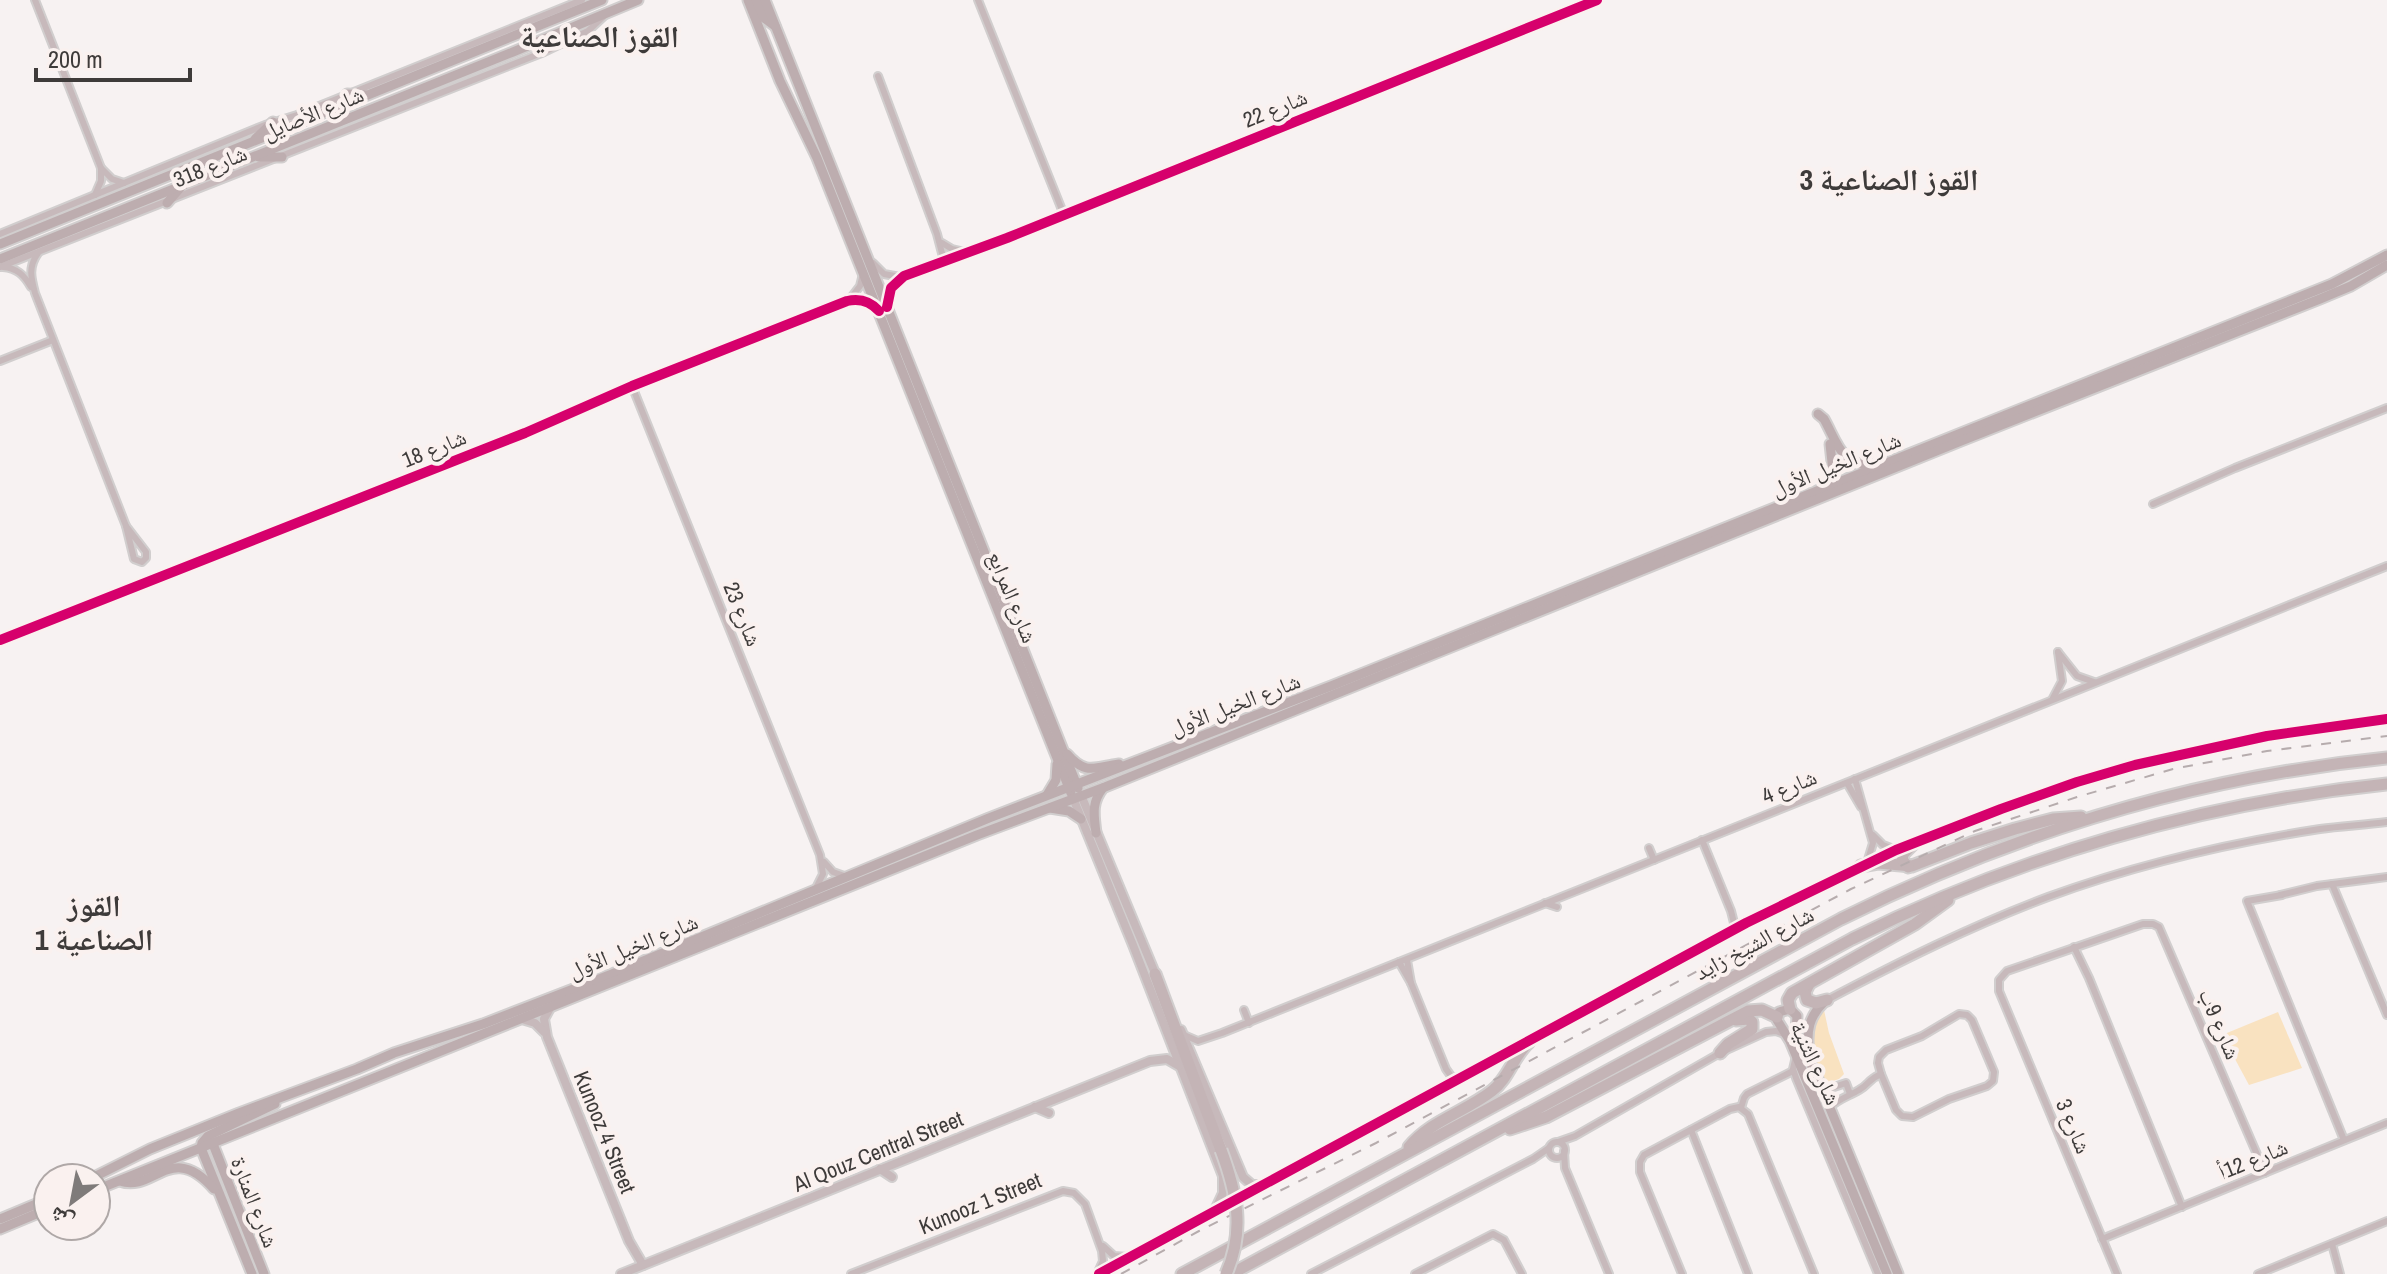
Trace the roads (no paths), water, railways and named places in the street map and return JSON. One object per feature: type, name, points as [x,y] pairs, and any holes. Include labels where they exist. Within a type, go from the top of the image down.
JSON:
[{"type":"highway","name":"شارع الشيخ زايد","points":[[1182,1274],[1868,906],[1957,866],[2089,817],[2170,796],[2250,778],[2387,758]]},
{"type":"highway","name":"شارع الشيخ زايد","points":[[1229,1274],[1852,939],[1955,894],[2059,855],[2160,825],[2263,802],[2383,785]]},
{"type":"highway","points":[[1864,864],[1908,867],[2015,829],[2062,818],[2089,817]]},
{"type":"highway","points":[[1908,867],[1902,855],[1913,844]]},
{"type":"highway","points":[[1790,1009],[1788,1002],[1791,995],[1915,924],[1955,894]]},
{"type":"highway","points":[[1155,974],[1233,1185],[1238,1214],[1229,1274]]},
{"type":"highway","points":[[1809,984],[1805,992],[1807,1000],[1816,1003],[1827,1000]]},
{"type":"highway","points":[[1498,1130],[1538,1120],[1748,1011],[1757,1009],[1777,1017]]},
{"type":"highway","points":[[1720,1053],[1753,1027],[1751,1020],[1746,1018],[1728,1023]]},
{"type":"highway","points":[[1406,1152],[1422,1134],[1493,1090],[1505,1077],[1515,1056],[1529,1042]]},
{"type":"main road","name":"شارع الأصايل","points":[[0,244],[602,0]]},
{"type":"main road","name":"شارع الأصايل","points":[[0,259],[638,0]]},
{"type":"main road","name":"شارع المرابع","points":[[747,0],[780,81],[813,148],[863,272],[883,309]]},
{"type":"main road","points":[[756,0],[764,18],[775,26]]},
{"type":"main road","points":[[768,0],[775,13],[775,26]]},
{"type":"main road","name":"شارع المرابع","points":[[775,26],[863,247],[883,309],[1075,792]]},
{"type":"main road","points":[[347,94],[369,95]]},
{"type":"main road","points":[[252,143],[273,122]]},
{"type":"main road","points":[[251,158],[282,157]]},
{"type":"main road","points":[[127,183],[147,185]]},
{"type":"main road","points":[[167,203],[183,185]]},
{"type":"main road","name":"شارع الخيل الأول","points":[[201,1138],[283,1097],[394,1053],[483,1024],[849,877],[1075,792],[1130,764],[2332,284],[2387,255]]},
{"type":"main road","name":"شارع الخيل الأول","points":[[1075,792],[1105,787],[2320,299],[2351,286],[2387,265]]},
{"type":"main road","points":[[1818,414],[1850,462],[1862,466],[1885,463]]},
{"type":"main road","points":[[1819,489],[1833,471],[1830,444]]},
{"type":"main road","points":[[1081,819],[1046,802],[1056,780],[1059,752],[1086,769],[1130,764]]},
{"type":"main road","points":[[1096,833],[1093,805],[1105,787]]},
{"type":"main road","name":"شارع الخيل الأول","points":[[112,1168],[138,1154],[201,1138],[234,1135],[1046,802]]},
{"type":"main road","points":[[1809,1060],[1809,1024],[1817,1009],[1827,1000]]},
{"type":"main road","name":"شارع الثنية","points":[[1887,1274],[1788,1035],[1778,1024],[1777,1017],[1782,1010],[1790,1009],[1797,1016],[1796,1032],[1898,1274]]},
{"type":"main road","points":[[120,1181],[133,1169],[264,1111],[283,1097]]},
{"type":"main road","points":[[222,1167],[224,1149],[234,1135]]},
{"type":"main road","name":"شارع الخيل الأول","points":[[112,1184],[201,1148],[201,1138]]},
{"type":"main road","name":"شارع المنارة","points":[[201,1138],[222,1167],[264,1274]]},
{"type":"main road","name":"شارع المنارة","points":[[201,1148],[252,1274]]},
{"type":"main road","points":[[120,1181],[131,1183],[166,1170],[184,1169],[202,1176],[221,1197]]},
{"type":"main road","points":[[0,1219],[32,1206]]},
{"type":"main road","points":[[1858,1227],[1862,1212]]},
{"type":"main road","points":[[0,1229],[32,1216]]},
{"type":"main road","points":[[1877,1271],[1887,1274]]},
{"type":"street","points":[[35,0],[101,168],[101,181],[94,197]]},
{"type":"street","points":[[0,234],[582,0]]},
{"type":"street","points":[[978,0],[1064,215]]},
{"type":"street","name":"شارع 22","points":[[904,276],[1064,215],[1597,0]]},
{"type":"street","name":"شارع 318","points":[[0,267],[557,46],[588,31],[605,14]]},
{"type":"street","points":[[878,76],[947,260]]},
{"type":"street","points":[[101,168],[112,179],[127,183]]},
{"type":"street","points":[[941,243],[957,251],[969,252]]},
{"type":"street","points":[[930,266],[941,243]]},
{"type":"street","points":[[863,247],[881,272],[904,276]]},
{"type":"street","points":[[40,251],[31,267],[35,293],[126,526],[134,559],[142,562],[146,552],[126,526]]},
{"type":"street","points":[[0,267],[21,273],[35,293]]},
{"type":"street","points":[[847,301],[858,290],[863,272]]},
{"type":"street","points":[[847,301],[862,300],[883,309],[891,288],[904,276]]},
{"type":"street","name":"شارع 18","points":[[0,640],[450,463],[632,386],[847,301]]},
{"type":"street","points":[[0,361],[53,340]]},
{"type":"street","name":"شارع 23","points":[[632,386],[820,855]]},
{"type":"street","points":[[2153,504],[2387,408]]},
{"type":"street","name":"شارع 4","points":[[1204,1040],[2387,566]]},
{"type":"street","points":[[2051,701],[2062,681],[2058,652],[2077,676],[2098,682]]},
{"type":"street","points":[[1098,1274],[1746,923],[1896,850],[2001,809],[2135,765],[2267,736],[2387,719]]},
{"type":"street","points":[[1855,779],[1873,849],[1864,864]]},
{"type":"street","points":[[1847,783],[1863,809]]},
{"type":"street","name":"شارع المرابع","points":[[1075,792],[1081,819],[1223,1176]]},
{"type":"street","name":"شارع المرابع","points":[[1075,792],[1096,833],[1242,1174]]},
{"type":"street","points":[[1827,1000],[1962,932],[2071,890],[2223,847],[2323,829],[2387,822]]},
{"type":"street","points":[[1870,829],[1880,843],[1896,850]]},
{"type":"street","points":[[1702,840],[1731,911],[1732,931]]},
{"type":"street","points":[[1649,848],[1654,860]]},
{"type":"street","points":[[820,855],[833,872],[849,877]]},
{"type":"street","points":[[814,892],[823,874],[820,855]]},
{"type":"street","points":[[2346,1140],[2248,904],[2335,883],[2387,877]]},
{"type":"street","points":[[2335,883],[2387,1015]]},
{"type":"street","points":[[1545,903],[1557,907]]},
{"type":"street","points":[[1731,911],[1737,919],[1746,923]]},
{"type":"street","name":"شارع 9ب","points":[[2076,946],[2143,924],[2153,924],[2163,933],[2263,1174]]},
{"type":"street","points":[[2076,946],[2184,1206]]},
{"type":"street","name":"شارع 3","points":[[2076,946],[2007,971],[1999,980],[1999,991],[2117,1274]]},
{"type":"street","points":[[1403,961],[1446,1069],[1451,1076],[1459,1079]]},
{"type":"street","name":"Kunooz 4 Street","points":[[551,1007],[544,1019],[547,1037],[639,1267]]},
{"type":"street","points":[[1244,1010],[1249,1023]]},
{"type":"street","points":[[1962,1014],[1972,1020],[1994,1079],[1989,1085],[1907,1118],[1896,1110],[1882,1076],[1878,1060],[1883,1052],[1922,1036],[1962,1014]]},
{"type":"street","points":[[522,1019],[539,1025],[547,1037]]},
{"type":"street","points":[[1311,1274],[1533,1159],[1551,1144],[1575,1136],[1720,1053],[1770,1031],[1788,1035]]},
{"type":"street","points":[[1150,1061],[1166,1048],[1167,1034]]},
{"type":"street","points":[[1184,1035],[1191,1040],[1204,1040]]},
{"type":"street","points":[[1194,1059],[1195,1051],[1204,1040]]},
{"type":"street","points":[[1796,1056],[1793,1071],[1877,1271]]},
{"type":"street","points":[[1150,1061],[1167,1059],[1179,1066]]},
{"type":"street","name":"Al Qouz Central Street","points":[[621,1274],[1150,1061]]},
{"type":"street","points":[[1442,1088],[1446,1069]]},
{"type":"street","points":[[1741,1108],[1747,1094],[1793,1071]]},
{"type":"street","points":[[1829,1108],[1869,1079],[1882,1076]]},
{"type":"street","points":[[1822,1091],[1846,1083],[1850,1094]]},
{"type":"street","points":[[1034,1107],[1049,1113]]},
{"type":"street","points":[[1682,1274],[1640,1172],[1640,1162],[1644,1155],[1730,1109],[1741,1108],[1748,1114],[1814,1274]]},
{"type":"street","name":"شارع 12أ","points":[[2103,1241],[2387,1123]]},
{"type":"street","points":[[1689,1131],[1747,1273],[1737,1274]]},
{"type":"street","points":[[1533,1159],[1562,1155],[1575,1136]]},
{"type":"street","points":[[1558,1142],[1564,1150],[1565,1168],[1609,1274]]},
{"type":"street","points":[[1549,1148],[1565,1168]]},
{"type":"street","points":[[880,1169],[892,1177]]},
{"type":"street","points":[[1223,1176],[1229,1182],[1235,1182],[1242,1174],[1249,1184],[1263,1185]]},
{"type":"street","points":[[1215,1211],[1223,1193],[1223,1176]]},
{"type":"street","name":"Kunooz 1 Street","points":[[851,1274],[1059,1191],[1080,1197],[1099,1239],[1103,1256],[1098,1274]]},
{"type":"street","points":[[785,1208],[788,1218]]},
{"type":"street","points":[[2258,1274],[2387,1221]]},
{"type":"street","points":[[1415,1274],[1493,1234],[1501,1237],[1522,1274]]},
{"type":"street","points":[[1099,1239],[1114,1256],[1131,1256]]},
{"type":"street","points":[[2329,1245],[2340,1274]]},
{"type":"railway","points":[[1121,1274],[1199,1231],[1376,1143],[1851,889],[1975,831],[2173,769],[2267,751],[2387,736]]},
{"type":"district","name":"القوز الصناعية","points":[[600,37]]},
{"type":"district","name":"القوز الصناعية 3","points":[[1889,180]]},
{"type":"district","name":"القوز الصناعية 1","points":[[94,923]]}]
